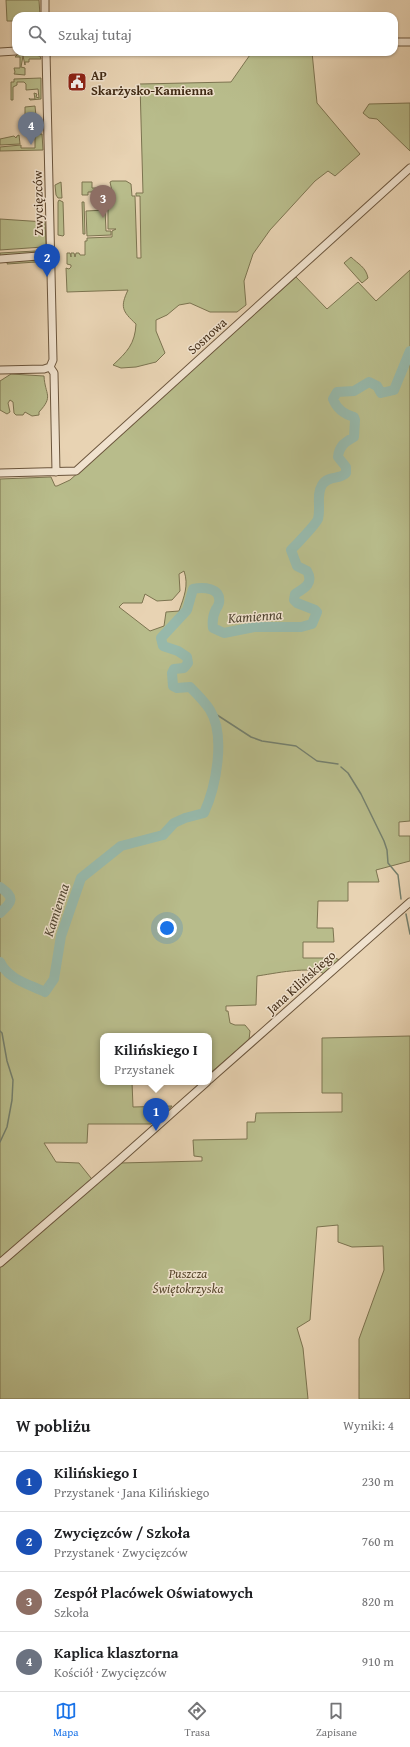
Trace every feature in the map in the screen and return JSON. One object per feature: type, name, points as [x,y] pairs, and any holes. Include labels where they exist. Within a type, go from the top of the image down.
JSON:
[{"type":"street","points":[[45,0],[45,12]]},
{"type":"street","points":[[398,42],[410,42]]},
{"type":"street","points":[[0,52],[12,51]]},
{"type":"street","name":"Zwycięzców","points":[[46,56],[53,360],[50,367],[54,373],[56,472]]},
{"type":"street","name":"Sosnowa","points":[[0,473],[76,471],[410,168]]},
{"type":"street","points":[[0,259],[51,256]]},
{"type":"street","points":[[0,370],[44,369],[50,367]]},
{"type":"street","name":"Jana Kilińskiego","points":[[212,1077],[410,902]]},
{"type":"street","points":[[0,1262],[113,1166],[204,1085]]},
{"type":"green space","points":[[6,0],[39,0],[40,12],[12,12],[12,21],[7,21]]},
{"type":"green space","points":[[23,56],[21,67],[25,68],[25,75],[14,74],[14,68],[20,68],[20,57],[15,57]]},
{"type":"green space","points":[[23,56],[40,56],[41,59],[29,59],[29,62],[25,62],[25,65]]},
{"type":"green space","points":[[249,56],[312,56],[317,103],[360,154],[335,176],[328,171],[315,181],[270,230],[253,254],[244,281],[246,305],[237,312],[210,312],[190,303],[179,305],[167,315],[156,320],[156,331],[165,353],[156,362],[136,367],[121,368],[113,365],[129,347],[134,337],[136,324],[125,312],[123,305],[128,290],[67,292],[66,268],[69,269],[71,265],[67,264],[67,253],[70,253],[71,257],[71,253],[74,253],[75,257],[76,253],[85,255],[85,241],[87,241],[87,238],[112,237],[112,231],[116,229],[108,229],[108,207],[111,207],[110,191],[112,191],[110,182],[126,181],[131,184],[132,196],[135,196],[137,258],[141,258],[140,196],[136,196],[136,193],[143,193],[140,84],[231,82]]},
{"type":"green space","points":[[41,78],[41,99],[30,100],[29,98],[35,99],[34,93],[37,94],[36,97],[39,98],[38,89],[26,90],[26,84],[24,82],[17,82],[17,85],[13,87],[13,100],[11,100],[11,82],[14,82],[14,79]]},
{"type":"green space","points":[[410,103],[410,151],[377,119],[369,118],[363,113],[369,104]]},
{"type":"green space","points":[[35,106],[36,116],[25,117],[25,107]]},
{"type":"green space","points":[[35,134],[42,134],[43,150],[0,151],[0,147],[21,145],[21,148],[35,148]]},
{"type":"green space","points":[[19,135],[20,144],[0,145],[0,139],[14,136],[16,138]]},
{"type":"green space","points":[[61,182],[62,198],[58,198],[56,195],[55,185]]},
{"type":"green space","points":[[82,182],[92,182],[92,188],[96,188],[96,192],[88,192],[88,195],[82,195]]},
{"type":"green space","points":[[59,200],[63,202],[63,236],[58,235]]},
{"type":"green space","points":[[82,202],[84,202],[85,234],[83,234]]},
{"type":"green space","points":[[105,210],[106,231],[111,231],[111,235],[87,236],[86,211]]},
{"type":"green space","points":[[0,219],[45,222],[46,245],[43,247],[0,250]]},
{"type":"green space","points":[[35,251],[39,253],[0,256],[0,253]]},
{"type":"green space","points":[[351,257],[364,268],[367,274],[368,278],[362,283],[344,263]]},
{"type":"green space","points":[[39,259],[36,262],[7,264],[8,261]]},
{"type":"green space","name":"Puszcza Świętokrzyska","points":[[410,270],[410,821],[399,822],[399,836],[410,836],[410,861],[376,870],[379,882],[348,882],[348,901],[318,901],[317,928],[333,928],[334,942],[303,942],[303,958],[335,958],[340,960],[324,974],[318,971],[301,970],[257,976],[256,1005],[226,1006],[230,1023],[235,1025],[245,1025],[250,1031],[249,1040],[212,1071],[212,1033],[100,1033],[100,1085],[132,1085],[133,1107],[172,1106],[151,1124],[88,1124],[87,1143],[44,1143],[56,1162],[79,1163],[95,1183],[120,1163],[202,1161],[202,1157],[194,1156],[193,1140],[247,1139],[247,1122],[255,1122],[256,1113],[342,1112],[342,1093],[322,1093],[322,1038],[410,1036],[410,1399],[359,1399],[359,1339],[384,1270],[383,1246],[352,1247],[338,1242],[338,1225],[317,1227],[310,1320],[297,1328],[303,1348],[308,1399],[0,1399],[0,479],[51,477],[55,486],[70,480],[296,277],[327,309],[358,282],[376,301]],"holes":[[[184,571],[186,581],[183,601],[179,611],[166,612],[164,626],[150,631],[119,607],[123,603],[142,603],[145,594],[157,601],[172,600],[180,591],[179,574]]]},
{"type":"green space","points":[[11,374],[44,376],[48,395],[44,407],[39,412],[39,415],[32,416],[25,412],[23,415],[16,415],[14,413],[13,402],[10,400],[8,403],[10,412],[7,414],[0,410],[0,381]]},
{"type":"waterway","name":"Kamienna","points":[[0,962],[13,977],[45,992],[54,979],[61,936],[81,878],[121,846],[163,835],[174,823],[185,818],[204,813],[212,790],[218,762],[218,733],[210,710],[201,698],[190,687],[177,688],[173,686],[172,673],[174,669],[184,668],[188,663],[187,657],[178,651],[163,646],[161,638],[187,610],[193,589],[197,588],[210,589],[217,594],[219,603],[213,616],[213,628],[224,633],[254,627],[301,627],[312,624],[317,612],[297,603],[294,600],[295,594],[309,582],[309,575],[307,571],[297,566],[291,550],[318,519],[319,493],[322,485],[327,480],[346,473],[346,467],[338,457],[343,445],[354,437],[355,420],[354,417],[341,411],[336,406],[333,399],[337,392],[354,391],[369,382],[377,386],[381,393],[394,390],[410,351]]},
{"type":"waterway","points":[[211,711],[251,737],[262,741],[296,746],[317,761],[338,764]]},
{"type":"waterway","points":[[341,767],[348,773],[361,794],[384,841],[387,850],[388,863],[398,875],[401,899]]},
{"type":"waterway","name":"Kamienna","points":[[0,887],[10,897],[10,902],[0,913]]},
{"type":"waterway","points":[[406,914],[410,934]]},
{"type":"waterway","points":[[0,1031],[2,1033],[7,1061],[13,1080],[12,1100],[7,1127],[0,1142]]},
{"type":"place","name":"AP Skarżysko-Kamienna","points":[[77,82]]},
{"type":"place","name":"Kaplica klasztorna","points":[[31,145]]},
{"type":"place","name":"Zespół Placówek Oświatowych","points":[[103,218]]},
{"type":"place","name":"Zwycięzców / Szkoła","points":[[47,277]]},
{"type":"place","name":"Kilińskiego I","points":[[156,1131]]}]
